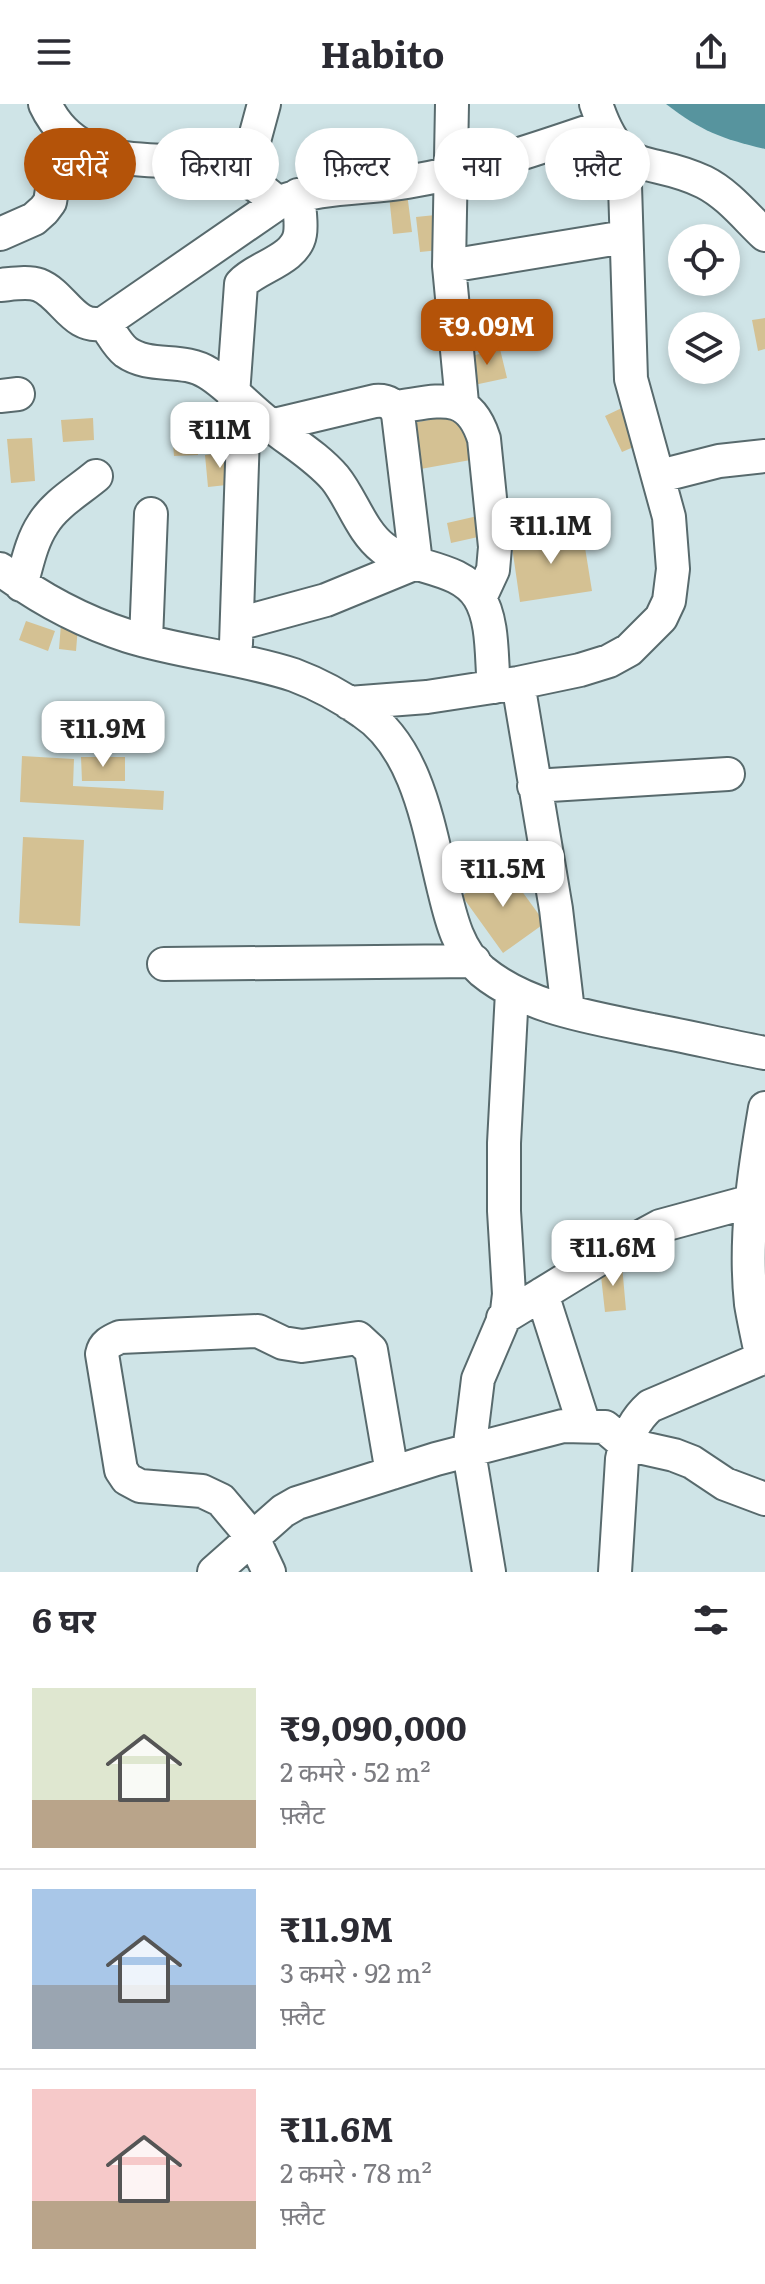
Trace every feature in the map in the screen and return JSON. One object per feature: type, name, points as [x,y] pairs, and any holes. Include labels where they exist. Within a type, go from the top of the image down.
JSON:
[{"type":"street","points":[[45,104],[60,128]]},
{"type":"street","points":[[258,128],[264,104]]},
{"type":"street","points":[[452,104],[452,128]]},
{"type":"street","points":[[529,150],[600,115]]},
{"type":"street","points":[[650,165],[708,183],[727,197],[765,235]]},
{"type":"street","points":[[0,285],[35,284],[47,289],[84,323],[94,326],[104,323],[288,199],[434,177]]},
{"type":"street","points":[[234,660],[238,624],[241,284],[297,244],[300,234],[288,199],[279,195]]},
{"type":"street","points":[[0,234],[34,219],[50,200]]},
{"type":"street","points":[[450,200],[449,266],[462,403],[475,418],[484,439],[495,547],[493,570],[480,598]]},
{"type":"street","points":[[349,703],[427,697],[506,685],[609,661],[629,650],[661,618],[669,601],[673,569],[669,517],[631,379],[625,200]]},
{"type":"street","points":[[449,266],[625,237]]},
{"type":"street","points":[[104,323],[123,350],[131,355],[194,366],[208,373],[270,426],[322,464],[337,481],[377,543],[392,554],[460,579],[472,587],[480,598],[487,613],[534,786],[556,909],[568,1011]]},
{"type":"street","points":[[270,426],[375,401],[385,400],[395,407],[416,563]]},
{"type":"street","points":[[395,407],[450,401],[462,403]]},
{"type":"street","points":[[660,476],[719,461],[765,456]]},
{"type":"street","points":[[96,476],[54,510],[42,524],[11,577],[74,617],[146,640],[294,675],[349,703],[382,728],[406,760],[453,926],[462,946],[479,969],[512,992],[568,1011],[762,1043]]},
{"type":"street","points":[[146,640],[151,514]]},
{"type":"street","points":[[238,624],[326,600],[416,563]]},
{"type":"street","points":[[534,786],[728,774]]},
{"type":"street","points":[[164,964],[474,961]]},
{"type":"street","points":[[489,1572],[469,1452],[478,1379],[503,1318],[509,1294],[504,1143],[512,992]]},
{"type":"street","points":[[615,1572],[625,1444],[638,1416],[650,1406],[763,1358],[751,1304],[749,1260],[754,1172],[765,1108]]},
{"type":"street","points":[[503,1318],[660,1226],[752,1201]]},
{"type":"street","points":[[542,1294],[584,1425]]},
{"type":"street","points":[[269,1572],[253,1538],[221,1500],[202,1491],[140,1486],[127,1479],[119,1466],[102,1354],[103,1347],[109,1342],[120,1337],[258,1331],[283,1343],[302,1346],[358,1338],[371,1350],[392,1473]]},
{"type":"street","points":[[214,1572],[283,1511],[297,1503],[392,1473],[563,1426],[605,1427],[625,1444],[683,1459],[725,1484],[765,1499]]},
{"type":"water","points":[[666,104],[765,104],[765,149],[712,133]]},
{"type":"building","points":[[390,200],[408,200],[412,232],[393,234]]},
{"type":"building","points":[[445,214],[450,249],[420,252],[416,217]]},
{"type":"building","points":[[765,318],[765,349],[758,351],[752,320]]},
{"type":"building","points":[[500,349],[507,378],[474,385],[467,357]]},
{"type":"building","points":[[628,405],[645,442],[622,452],[605,416]]},
{"type":"building","points":[[467,413],[476,459],[415,470],[407,424]]},
{"type":"building","points":[[196,416],[198,455],[174,456],[171,417]]},
{"type":"building","points":[[93,418],[94,440],[63,442],[61,420]]},
{"type":"building","points":[[32,438],[35,481],[11,483],[7,439]]},
{"type":"building","points":[[232,452],[236,484],[208,487],[205,455]]},
{"type":"building","points":[[525,509],[529,531],[503,535],[500,513]]},
{"type":"building","points":[[482,515],[487,535],[451,543],[447,523]]},
{"type":"building","points":[[582,529],[592,591],[520,602],[511,540]]},
{"type":"building","points":[[26,621],[55,631],[48,651],[19,640]]},
{"type":"building","points":[[61,624],[78,626],[76,651],[59,649]]},
{"type":"building","points":[[22,756],[74,759],[73,786],[164,791],[163,810],[20,802]]},
{"type":"building","points":[[81,757],[125,757],[125,781],[82,781]]},
{"type":"building","points":[[23,837],[84,840],[80,926],[19,923]]},
{"type":"building","points":[[503,865],[545,923],[503,953],[462,896]]},
{"type":"building","points":[[622,1265],[626,1310],[605,1312],[600,1267]]}]
